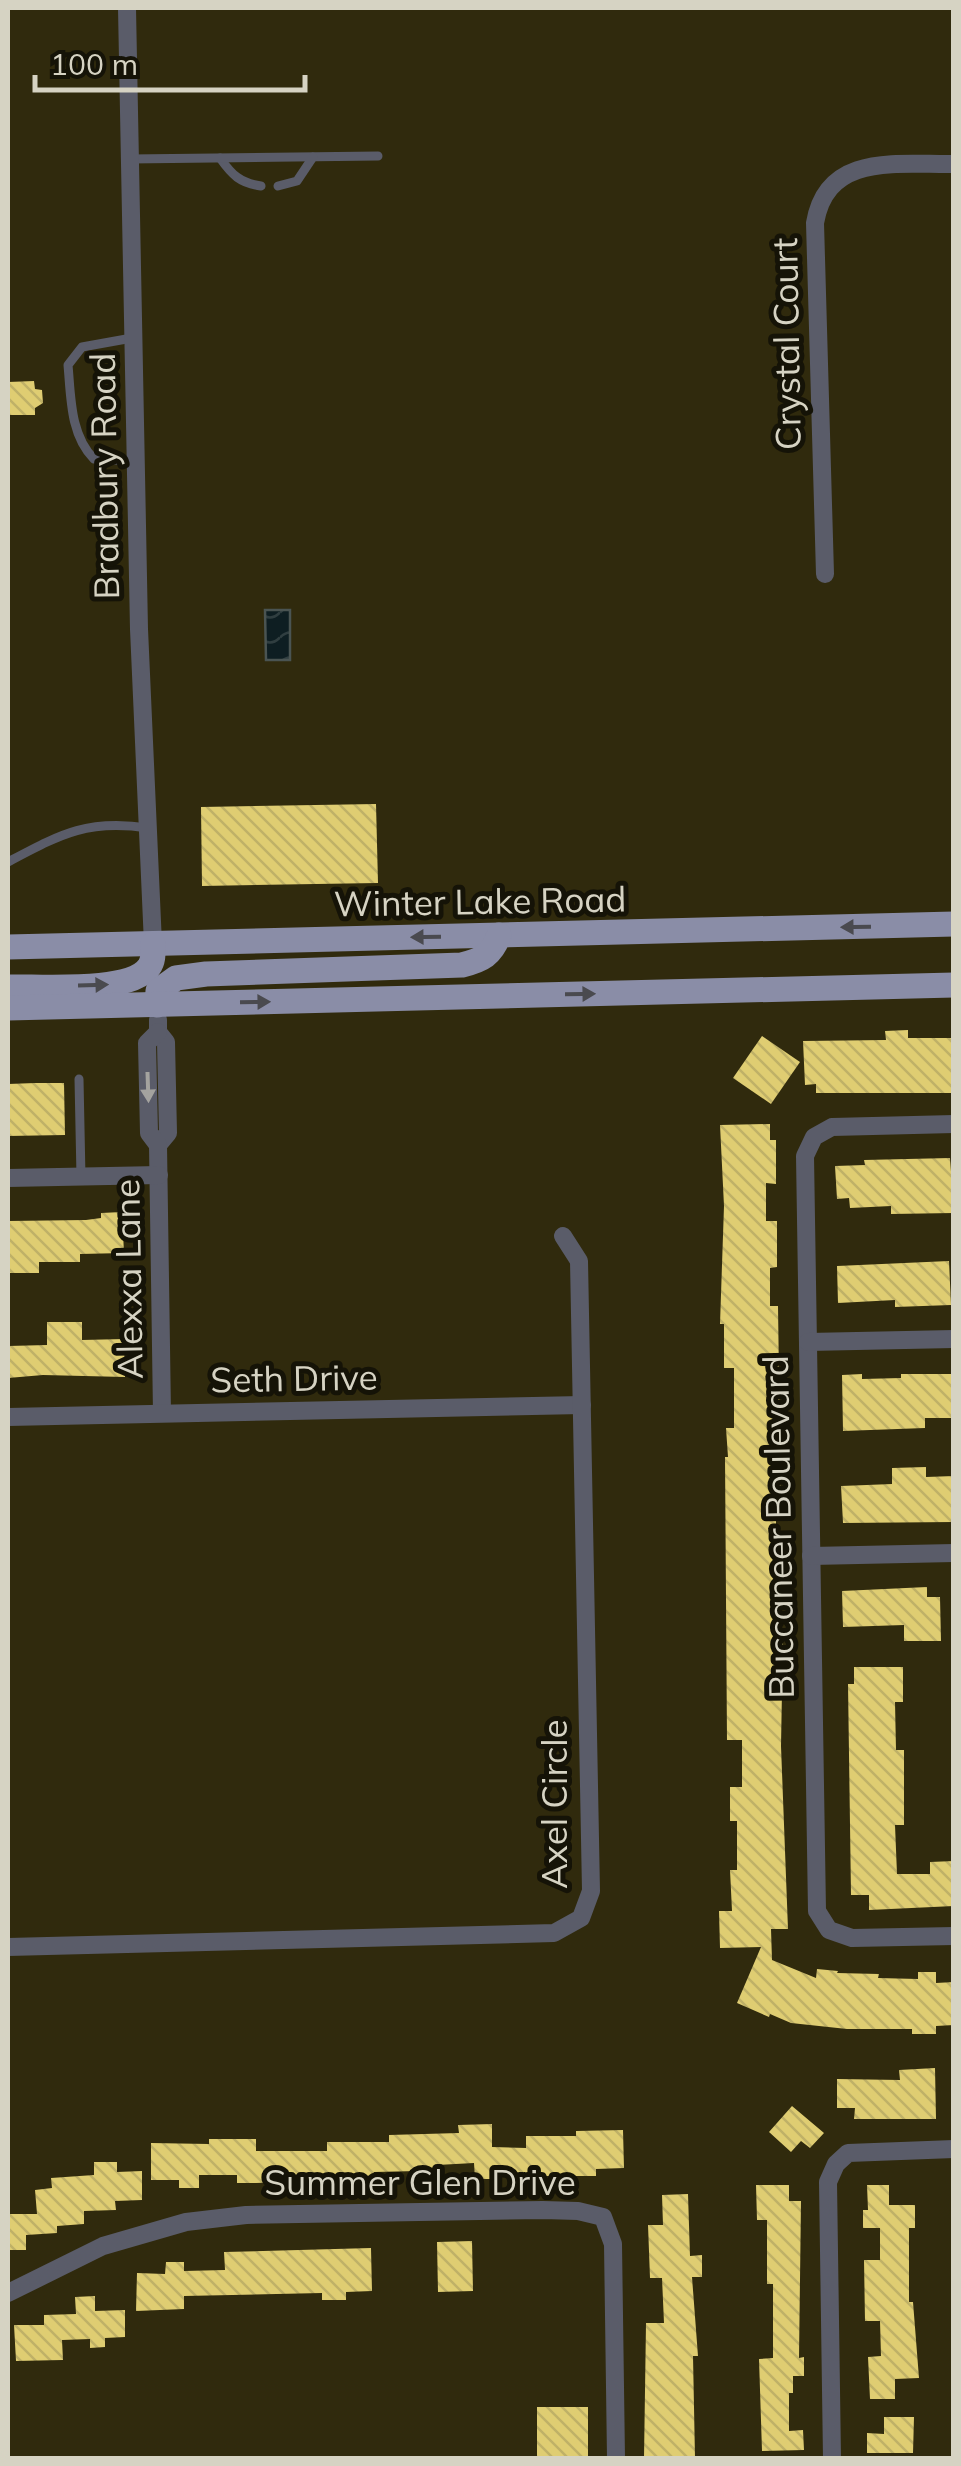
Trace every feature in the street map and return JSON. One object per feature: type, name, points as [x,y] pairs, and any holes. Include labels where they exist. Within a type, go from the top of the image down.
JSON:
[{"type":"main road","name":"Winter Lake Road","points":[[8,947],[954,924]]},
{"type":"main road","points":[[157,1004],[158,990],[176,978],[206,974],[462,965],[480,961],[494,951],[500,935]]},
{"type":"main road","points":[[8,987],[117,984],[150,967],[153,944]]},
{"type":"main road","points":[[8,1008],[954,985]]},
{"type":"street","name":"Bradbury Road","points":[[127,8],[139,629],[153,944]]},
{"type":"street","name":"Crystal Court","points":[[825,574],[817,209],[831,184],[844,173],[872,166],[954,164]]},
{"type":"street","name":"Alexxa Lane","points":[[157,1004],[158,1032],[147,1042],[149,1132],[158,1145],[162,1413]]},
{"type":"street","name":"Buccaneer Boulevard","points":[[954,1124],[832,1127],[814,1138],[805,1156],[817,1911],[829,1930],[852,1938],[954,1936]]},
{"type":"street","points":[[8,1178],[159,1174]]},
{"type":"street","name":"Axel Circle","points":[[8,1947],[554,1933],[581,1918],[591,1892],[579,1261],[563,1236]]},
{"type":"street","points":[[808,1342],[954,1338]]},
{"type":"street","name":"Seth Drive","points":[[8,1416],[582,1405]]},
{"type":"street","points":[[811,1556],[954,1554]]},
{"type":"street","points":[[832,2458],[828,2182],[836,2164],[848,2153],[954,2149]]},
{"type":"street","name":"Summer Glen Drive","points":[[8,2293],[104,2246],[186,2222],[246,2215],[543,2210],[578,2211],[603,2217],[613,2244],[616,2458]]},
{"type":"lane","points":[[130,159],[378,156]]},
{"type":"lane","points":[[278,186],[297,181],[313,157]]},
{"type":"lane","points":[[220,158],[244,184],[260,186]]},
{"type":"lane","points":[[135,338],[82,347],[68,365],[74,420],[83,448],[94,459],[138,461]]},
{"type":"lane","points":[[8,862],[87,825],[113,823],[148,828]]},
{"type":"lane","points":[[79,1079],[81,1176]]},
{"type":"water","points":[[265,610],[290,610],[290,660],[266,660]]},
{"type":"building","points":[[34,381],[35,389],[42,390],[43,403],[35,408],[35,415],[8,415],[8,382]]},
{"type":"building","points":[[376,804],[378,883],[202,886],[201,807]]},
{"type":"building","points":[[908,1030],[908,1038],[954,1038],[954,1093],[816,1093],[816,1084],[805,1085],[803,1041],[886,1040],[885,1031]]},
{"type":"building","points":[[762,1036],[800,1062],[771,1104],[733,1078]]},
{"type":"building","points":[[64,1083],[65,1135],[8,1136],[8,1084]]},
{"type":"building","points":[[770,1124],[770,1140],[776,1140],[776,1184],[766,1183],[766,1221],[777,1221],[777,1267],[770,1268],[770,1306],[778,1306],[781,1517],[776,1517],[776,1554],[781,1554],[782,1600],[776,1600],[776,1635],[783,1635],[781,1746],[788,1929],[771,1929],[772,1960],[816,1978],[817,1969],[879,1974],[878,1978],[918,1979],[918,1972],[936,1972],[936,1983],[954,1982],[954,2025],[936,2026],[936,2034],[912,2034],[912,2029],[847,2029],[791,2023],[770,2014],[769,2017],[737,2003],[761,1947],[720,1948],[719,1911],[732,1911],[730,1870],[737,1870],[737,1821],[730,1821],[730,1787],[742,1787],[742,1740],[727,1740],[725,1457],[726,1428],[734,1428],[734,1368],[724,1368],[724,1324],[720,1324],[724,1206],[720,1125]]},
{"type":"building","points":[[950,1158],[954,1213],[891,1214],[891,1206],[850,1208],[849,1198],[837,1199],[835,1166],[865,1165],[864,1160]]},
{"type":"building","points":[[122,1212],[124,1253],[80,1254],[80,1262],[39,1262],[39,1273],[8,1273],[8,1221],[86,1220],[101,1218],[101,1213]]},
{"type":"building","points":[[949,1261],[951,1305],[895,1307],[895,1300],[838,1303],[837,1266]]},
{"type":"building","points":[[47,1322],[82,1322],[82,1340],[124,1339],[125,1377],[8,1378],[8,1346],[47,1345]]},
{"type":"building","points":[[862,1374],[862,1379],[954,1374],[954,1418],[925,1418],[925,1428],[843,1431],[842,1375]]},
{"type":"building","points":[[926,1467],[926,1477],[954,1476],[954,1522],[843,1523],[841,1486],[892,1484],[892,1468]]},
{"type":"building","points":[[927,1587],[927,1597],[940,1597],[941,1641],[904,1641],[904,1625],[843,1627],[842,1591]]},
{"type":"building","points":[[854,1667],[903,1667],[903,1702],[895,1702],[896,1750],[904,1750],[904,1825],[895,1825],[897,1874],[930,1874],[930,1862],[954,1861],[954,1906],[869,1910],[869,1895],[851,1895],[848,1684],[854,1684]]},
{"type":"building","points":[[935,2068],[936,2119],[854,2119],[855,2108],[837,2108],[837,2079],[900,2080],[899,2070]]},
{"type":"building","points":[[792,2106],[824,2133],[810,2148],[801,2141],[791,2152],[769,2132]]},
{"type":"building","points":[[492,2124],[492,2147],[526,2148],[526,2136],[576,2136],[576,2131],[623,2130],[624,2168],[596,2169],[596,2176],[475,2179],[474,2163],[437,2165],[437,2179],[418,2180],[418,2171],[374,2172],[374,2179],[312,2178],[256,2183],[237,2183],[237,2175],[199,2175],[199,2188],[179,2188],[179,2180],[151,2180],[151,2143],[209,2144],[209,2139],[256,2139],[256,2151],[327,2151],[327,2142],[389,2142],[389,2135],[459,2133],[458,2125]]},
{"type":"building","points":[[94,2162],[117,2162],[117,2172],[142,2171],[142,2200],[115,2201],[116,2210],[84,2211],[84,2224],[57,2226],[57,2233],[26,2235],[26,2250],[8,2250],[8,2214],[37,2214],[35,2190],[52,2188],[51,2178],[94,2175]]},
{"type":"building","points":[[756,2185],[789,2185],[789,2201],[801,2201],[799,2358],[804,2357],[804,2376],[793,2376],[789,2431],[803,2430],[804,2450],[762,2451],[759,2359],[773,2358],[773,2284],[767,2284],[767,2220],[757,2220]]},
{"type":"building","points":[[867,2185],[889,2185],[889,2205],[915,2205],[915,2228],[909,2228],[909,2302],[913,2302],[919,2378],[895,2379],[895,2399],[870,2399],[868,2357],[881,2356],[880,2321],[865,2321],[864,2260],[880,2260],[880,2228],[863,2228],[863,2210],[868,2210]]},
{"type":"building","points":[[688,2194],[690,2256],[702,2255],[702,2277],[692,2277],[698,2356],[693,2356],[695,2458],[644,2458],[646,2323],[664,2323],[662,2278],[650,2278],[648,2225],[663,2225],[662,2195]]},
{"type":"building","points":[[472,2241],[473,2291],[438,2292],[437,2242]]},
{"type":"building","points":[[371,2248],[372,2291],[346,2292],[346,2300],[322,2300],[322,2293],[184,2296],[184,2309],[136,2311],[137,2273],[165,2274],[166,2262],[184,2262],[184,2271],[225,2270],[224,2252]]},
{"type":"building","points":[[95,2296],[95,2311],[125,2310],[125,2337],[105,2338],[105,2347],[90,2348],[90,2339],[62,2340],[63,2360],[16,2361],[14,2325],[44,2325],[44,2315],[76,2314],[75,2297]]},
{"type":"building","points":[[537,2407],[588,2407],[588,2458],[537,2458]]},
{"type":"building","points":[[884,2417],[914,2417],[913,2453],[867,2453],[867,2433],[884,2434]]}]
